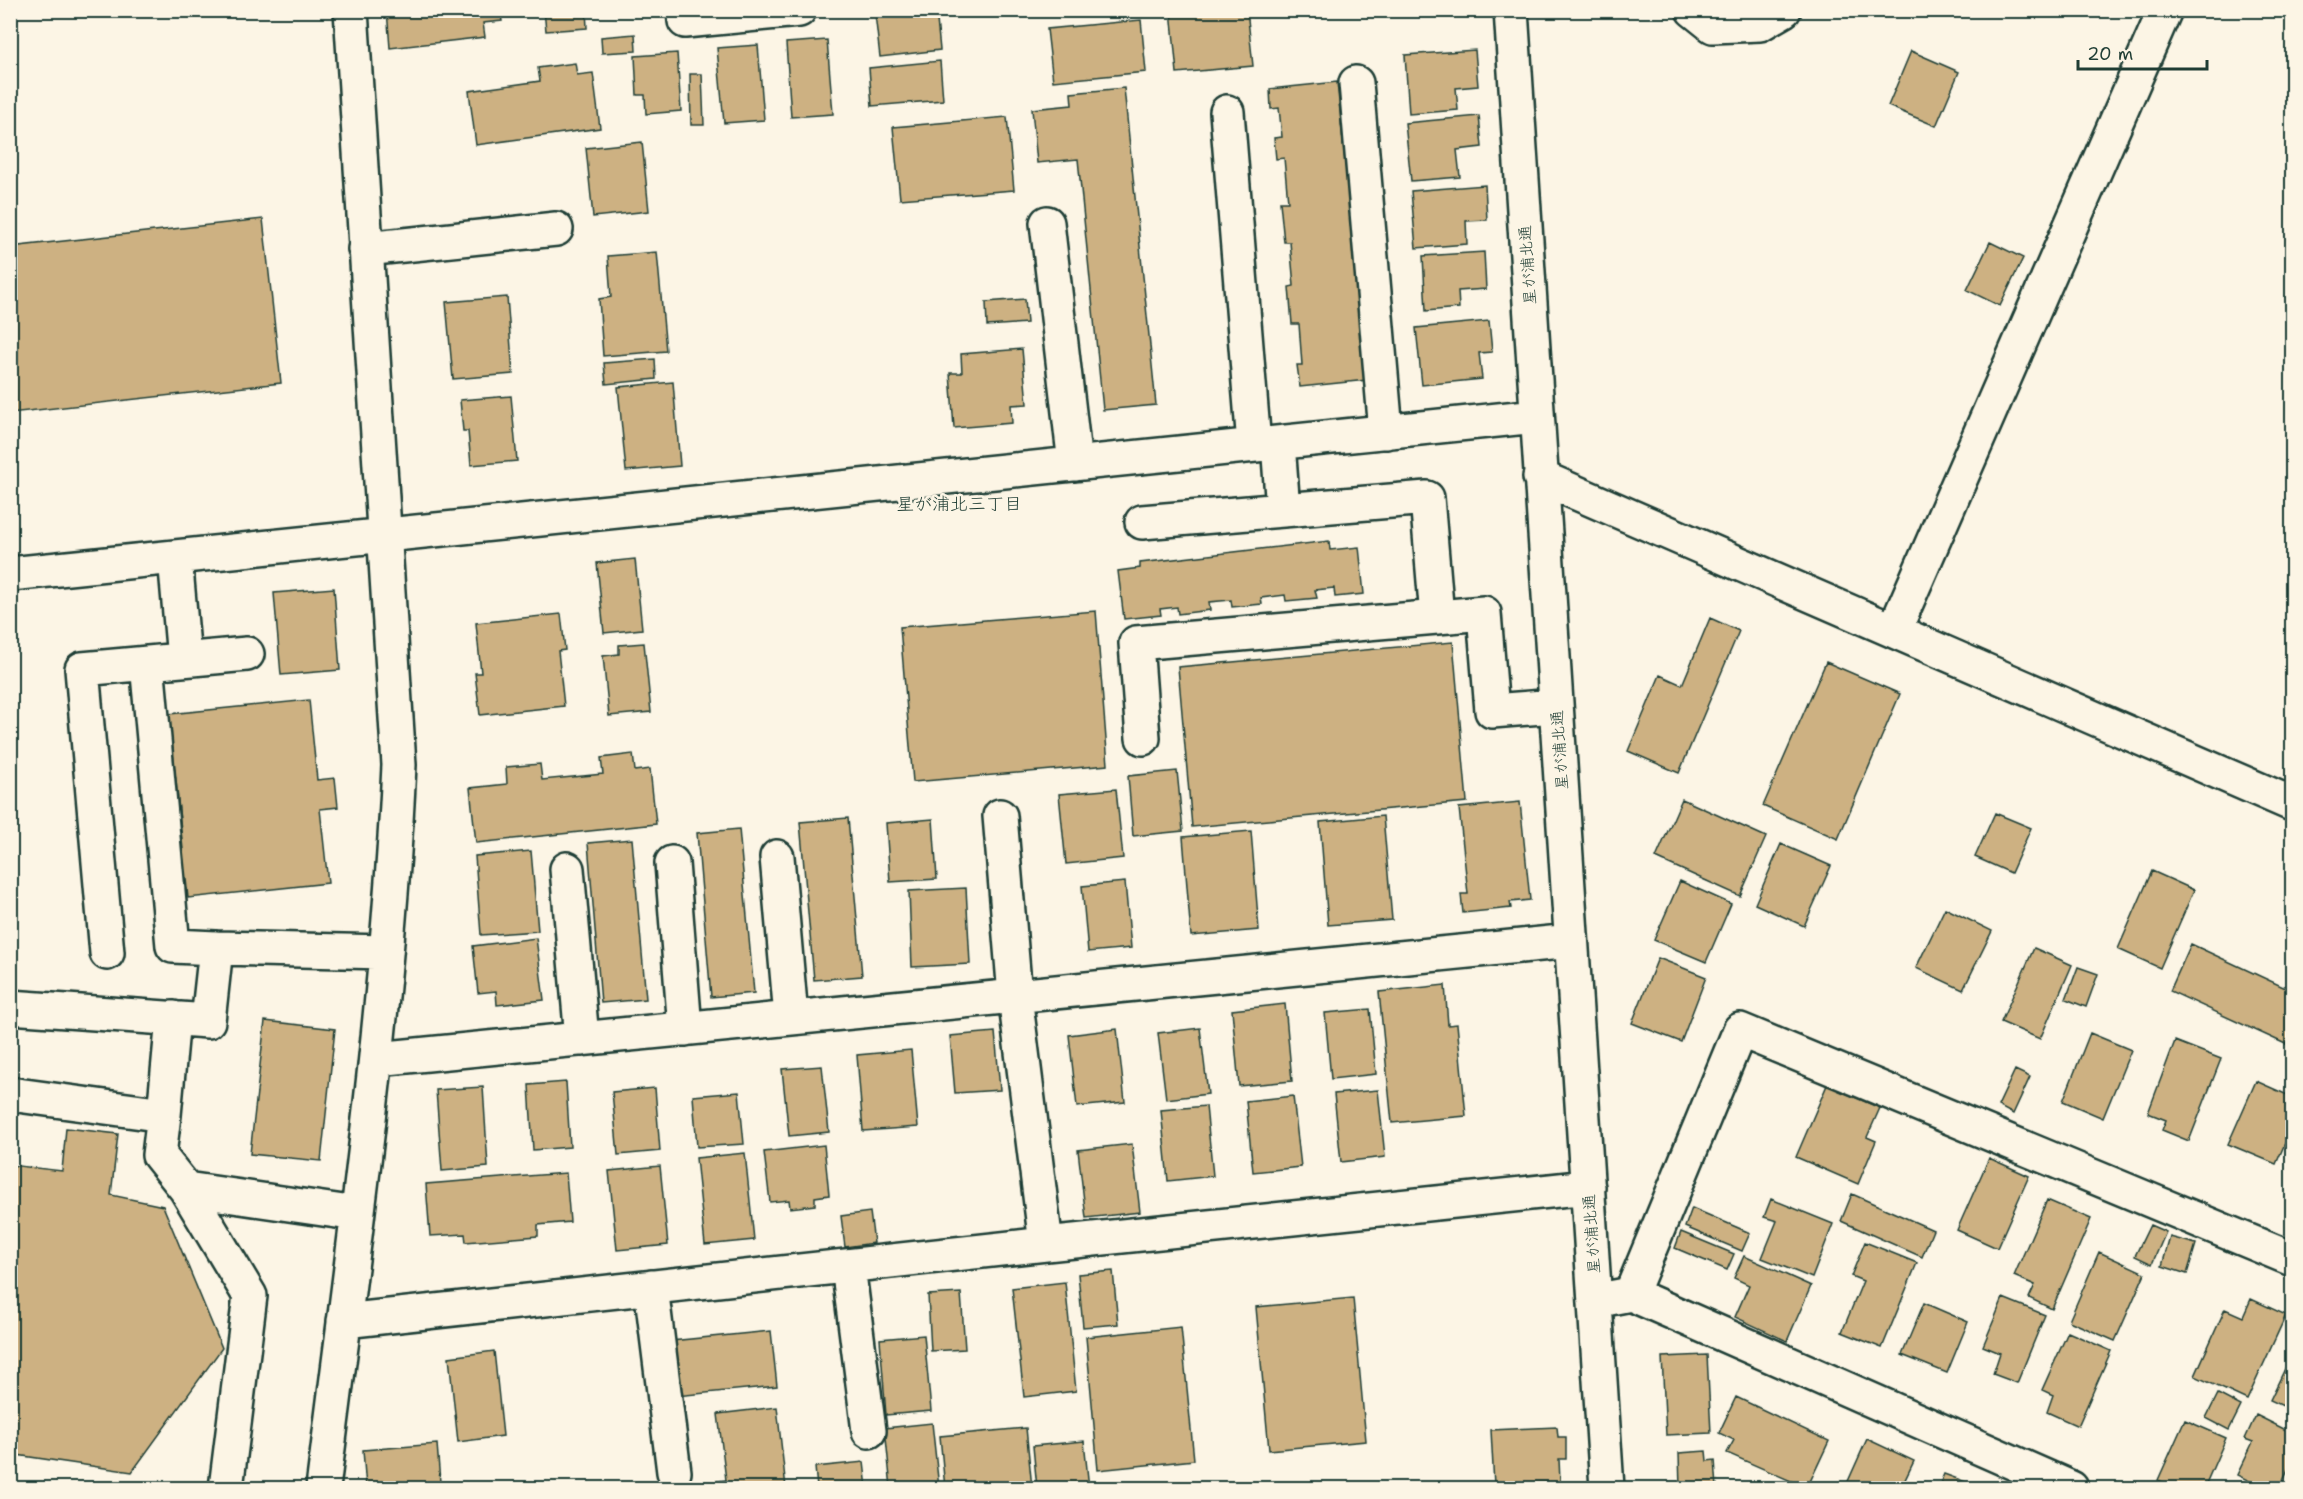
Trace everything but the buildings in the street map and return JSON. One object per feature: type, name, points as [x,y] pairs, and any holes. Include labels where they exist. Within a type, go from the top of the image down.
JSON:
[{"type":"street","points":[[323,1488],[377,1059],[394,863],[399,765],[351,10]]},
{"type":"street","points":[[684,10],[685,21],[799,10]]},
{"type":"street","name":"星が浦北通","points":[[1511,10],[1607,1488]]},
{"type":"street","points":[[1693,10],[1713,26],[1760,24],[1784,10]]},
{"type":"street","points":[[1894,631],[2165,10]]},
{"type":"street","points":[[1356,83],[1386,432]]},
{"type":"street","points":[[1227,112],[1266,444],[1283,510]]},
{"type":"street","points":[[1047,223],[1075,464]]},
{"type":"street","points":[[365,249],[556,229]]},
{"type":"street","points":[[10,574],[1536,416]]},
{"type":"street","points":[[1540,477],[2292,804]]},
{"type":"street","points":[[1143,522],[1427,498],[1437,617]]},
{"type":"street","points":[[176,557],[184,659]]},
{"type":"street","points":[[1143,738],[1136,643],[1484,613],[1492,711],[1556,705]]},
{"type":"street","points":[[107,953],[82,669],[247,654]]},
{"type":"street","points":[[147,663],[173,946],[386,952]]},
{"type":"street","points":[[1000,816],[1015,996],[1046,1244]]},
{"type":"street","points":[[777,857],[791,1017]]},
{"type":"street","points":[[672,863],[685,1029]]},
{"type":"street","points":[[567,869],[582,1039]]},
{"type":"street","points":[[377,1059],[1571,941]]},
{"type":"street","points":[[10,1006],[208,1021],[216,948]]},
{"type":"street","points":[[173,1018],[159,1155],[186,1189],[250,1296],[226,1488]]},
{"type":"street","points":[[1631,1294],[1740,1030],[2292,1259]]},
{"type":"street","points":[[10,1094],[164,1115]]},
{"type":"street","points":[[344,1321],[1588,1187]]},
{"type":"street","points":[[186,1189],[357,1214]]},
{"type":"street","points":[[848,1266],[869,1431]]},
{"type":"street","points":[[651,1287],[674,1472]]},
{"type":"street","points":[[1595,1301],[1631,1294],[2071,1488]]},
{"type":"district","name":"星が浦北三丁目","points":[[959,504]]}]
